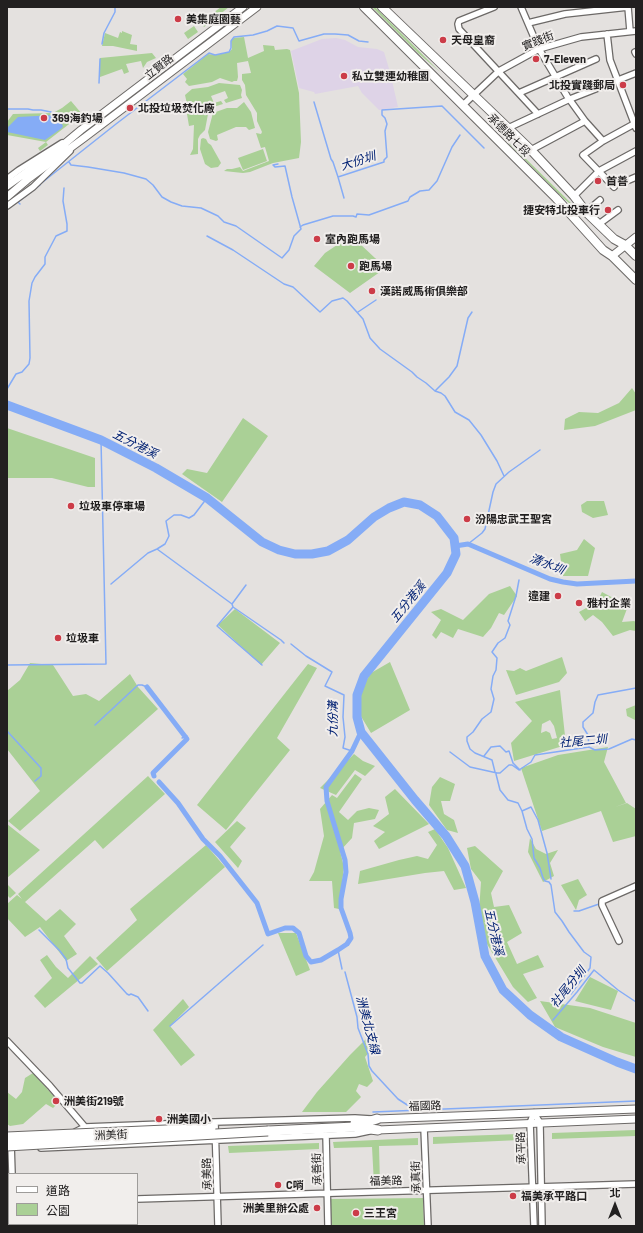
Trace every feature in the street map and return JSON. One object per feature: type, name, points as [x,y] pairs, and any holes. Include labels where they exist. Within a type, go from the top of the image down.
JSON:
[{"type":"highway","points":[[8,1139],[24,1140],[364,1123],[378,1119]]},
{"type":"highway","points":[[268,1128],[355,1127],[378,1130]]},
{"type":"main road","name":"承德路七段","points":[[364,7],[556,198],[602,250],[612,256],[636,280]]},
{"type":"main road","name":"承德路七段","points":[[382,7],[531,150],[574,196],[586,212],[614,239],[625,245],[636,256]]},
{"type":"street","name":"立賢路","points":[[23,176],[57,150],[73,141],[114,106],[243,7]]},
{"type":"street","name":"立賢路","points":[[23,176],[73,141],[119,112],[257,7]]},
{"type":"street","points":[[494,7],[459,21],[459,29],[538,114]]},
{"type":"street","points":[[521,7],[539,49],[556,77],[585,122],[603,141]]},
{"type":"street","points":[[528,23],[565,14],[628,7],[633,31]]},
{"type":"street","name":"實踐街","points":[[463,105],[499,71],[539,49],[581,36],[633,31]]},
{"type":"street","points":[[607,34],[610,60],[635,126],[603,141],[583,155],[614,187]]},
{"type":"street","points":[[519,93],[596,59]]},
{"type":"street","points":[[508,128],[570,99],[636,73]]},
{"type":"street","points":[[114,106],[119,112]]},
{"type":"street","points":[[531,150],[585,122]]},
{"type":"street","name":"立賢路","points":[[7,179],[36,158],[60,144],[73,141]]},
{"type":"street","name":"立賢路","points":[[7,206],[33,186],[68,154],[73,141]]},
{"type":"street","points":[[574,196],[599,171],[636,151]]},
{"type":"street","points":[[7,182],[23,176]]},
{"type":"street","points":[[7,186],[23,176]]},
{"type":"street","points":[[7,197],[23,176]]},
{"type":"street","points":[[629,180],[636,177]]},
{"type":"street","points":[[586,212],[600,200]]},
{"type":"street","points":[[599,224],[618,210]]},
{"type":"street","points":[[612,256],[636,237]]},
{"type":"street","points":[[619,941],[602,905],[602,901],[636,886]]},
{"type":"street","name":"洲美街","points":[[7,1041],[50,1086],[85,1127]]},
{"type":"street","name":"福國路","points":[[215,1122],[355,1118],[378,1119],[636,1109]]},
{"type":"street","name":"承平路","points":[[534,1113],[540,1123],[542,1226]]},
{"type":"street","name":"承平路","points":[[534,1113],[530,1124],[534,1226]]},
{"type":"street","name":"福國路","points":[[216,1140],[355,1134],[378,1130],[636,1119]]},
{"type":"street","name":"洲美街","points":[[8,1139],[52,1138],[76,1132],[85,1127],[215,1122]]},
{"type":"street","name":"承美路","points":[[215,1122],[218,1226]]},
{"type":"street","name":"承真街","points":[[424,1128],[428,1226]]},
{"type":"street","name":"承善街","points":[[326,1135],[328,1226]]},
{"type":"street","points":[[8,1139],[12,1173]]},
{"type":"street","name":"洲美街","points":[[8,1139],[24,1148],[31,1149],[216,1140]]},
{"type":"street","name":"福美路","points":[[138,1199],[636,1184]]},
{"type":"shaded area","name":"私立雙連幼稚園","points":[[336,38],[345,40],[358,47],[377,49],[384,52],[398,107],[379,110],[362,93],[358,86],[315,94],[314,92],[299,88],[291,51],[322,39]]},
{"type":"green space","points":[[221,7],[229,7],[204,27],[201,22]]},
{"type":"green space","points":[[372,7],[375,7],[440,72],[418,53]]},
{"type":"green space","points":[[194,26],[198,32],[188,39],[184,33]]},
{"type":"green space","points":[[122,31],[132,35],[130,44],[137,45],[137,51],[113,46],[102,46],[105,33],[118,38],[120,32],[122,33]]},
{"type":"green space","points":[[244,37],[248,58],[264,51],[263,45],[274,46],[275,50],[290,50],[299,93],[301,142],[299,158],[273,163],[250,172],[243,173],[224,171],[227,169],[240,167],[243,171],[269,161],[265,147],[261,148],[256,133],[261,134],[262,132],[257,121],[257,113],[246,95],[245,85],[242,80],[242,74],[251,73],[248,61],[237,63],[237,81],[232,82],[220,78],[212,82],[189,86],[185,82],[187,79],[183,74],[208,54],[215,55],[229,52],[232,49],[231,41],[234,38]]},
{"type":"green space","points":[[152,53],[156,58],[147,62],[143,68],[141,61],[126,64],[129,72],[124,74],[122,69],[100,77],[100,58]]},
{"type":"green space","points":[[219,83],[240,85],[242,90],[242,98],[226,103],[224,100],[228,98],[225,91],[211,96],[214,103],[221,101],[223,104],[210,108],[200,106],[191,107],[187,104],[185,95],[192,89],[208,87]]},
{"type":"green space","name":"369海釣場","points":[[71,101],[82,114],[46,142],[7,135],[7,122],[13,114],[53,113]]},
{"type":"green space","points":[[244,102],[251,112],[255,128],[249,130],[246,127],[236,127],[217,135],[218,140],[216,141],[210,139],[208,132],[213,113],[227,108],[237,108]]},
{"type":"green space","points":[[186,108],[189,110],[201,110],[207,112],[208,114],[205,130],[198,139],[198,154],[190,155],[193,149],[194,125],[189,126]]},
{"type":"green space","points":[[201,139],[206,139],[211,145],[220,161],[221,163],[218,167],[211,168],[205,164],[200,149]]},
{"type":"green space","points":[[504,139],[520,153],[578,210],[564,199]]},
{"type":"green space","points":[[46,142],[48,145],[40,151],[38,148]]},
{"type":"green space","points":[[263,149],[267,161],[243,170],[238,158]]},
{"type":"green space","name":"跑馬場","points":[[350,241],[359,243],[387,267],[350,293],[314,266],[325,253],[337,245]]},
{"type":"green space","points":[[632,388],[636,394],[636,410],[595,426],[564,430],[565,419],[579,412],[598,413],[619,403]]},
{"type":"green space","points":[[243,418],[268,436],[222,502],[182,474],[187,469],[207,473]]},
{"type":"green space","points":[[7,428],[95,458],[95,487],[88,487],[52,478],[7,478]]},
{"type":"green space","points":[[587,501],[604,501],[608,515],[593,518],[582,512],[581,505]]},
{"type":"green space","points":[[584,539],[595,548],[588,576],[563,576],[560,554],[577,550]]},
{"type":"green space","points":[[510,586],[517,596],[504,615],[499,613],[491,628],[483,637],[458,629],[453,638],[441,632],[436,639],[432,635],[441,620],[431,612],[441,609],[463,620],[489,594]]},
{"type":"green space","points":[[602,592],[628,606],[622,622],[636,622],[636,631],[630,630],[613,636],[602,622],[593,615],[585,621],[579,612],[597,602]]},
{"type":"green space","points":[[235,609],[280,643],[261,665],[218,625]]},
{"type":"green space","points":[[562,657],[567,673],[559,682],[516,695],[506,670],[514,671],[520,668],[526,671]]},
{"type":"green space","points":[[390,662],[410,710],[371,733],[359,713],[362,687],[371,673]]},
{"type":"green space","points":[[30,663],[53,665],[73,696],[86,694],[99,701],[130,674],[138,687],[158,709],[20,831],[8,821],[40,791],[7,749],[7,691],[20,680]]},
{"type":"green space","points":[[308,664],[317,668],[277,738],[290,750],[226,830],[197,805]]},
{"type":"green space","points":[[560,690],[566,745],[514,761],[511,743],[532,721],[515,702]],"holes":[[[550,720],[554,726],[557,738],[552,739],[550,733],[546,731],[541,733],[542,724]]]},
{"type":"green space","points":[[636,705],[635,720],[627,716],[626,709]]},
{"type":"green space","points":[[608,747],[604,762],[626,803],[615,807],[627,803],[636,809],[636,836],[613,842],[601,811],[542,831],[521,768],[558,755]]},
{"type":"green space","points":[[354,754],[363,761],[375,766],[365,776],[355,770],[336,795],[320,788]]},
{"type":"green space","points":[[355,774],[362,779],[339,812],[348,820],[357,811],[369,808],[379,810],[375,819],[354,823],[352,838],[340,851],[344,867],[339,909],[334,908],[332,881],[309,881],[314,872],[324,836],[320,809],[332,795],[337,798]]},
{"type":"green space","points":[[148,776],[165,794],[103,849],[95,840],[25,902],[46,921],[60,909],[76,924],[64,936],[77,954],[66,961],[40,927],[25,937],[7,918],[7,904],[17,895],[22,899],[18,894]]},
{"type":"green space","points":[[440,777],[455,784],[450,801],[441,801],[444,814],[454,820],[458,833],[447,830],[429,805],[432,787]]},
{"type":"green space","points":[[395,789],[429,824],[379,849],[374,841],[385,832],[373,826],[389,814],[385,797]]},
{"type":"green space","points":[[237,821],[246,828],[230,847],[242,861],[238,868],[215,842]]},
{"type":"green space","points":[[7,824],[40,850],[7,878]]},
{"type":"green space","points":[[435,829],[448,848],[466,888],[454,890],[444,871],[358,884],[360,871],[417,856],[428,859],[437,845],[428,832]]},
{"type":"green space","points":[[530,838],[536,849],[546,854],[558,850],[550,863],[554,876],[543,882],[528,852]]},
{"type":"green space","points":[[206,845],[225,867],[107,971],[96,958],[137,920],[130,909]]},
{"type":"green space","points":[[475,846],[503,871],[491,893],[494,907],[509,905],[522,933],[507,942],[517,964],[538,955],[544,967],[523,974],[537,998],[528,1002],[513,987],[487,944],[479,911],[481,882],[471,869],[467,848]]},
{"type":"green space","points":[[578,879],[587,895],[579,900],[576,910],[561,885]]},
{"type":"green space","points":[[7,884],[16,893],[10,898],[7,895]]},
{"type":"green space","points":[[278,933],[296,933],[310,970],[296,976]]},
{"type":"green space","points":[[47,955],[56,967],[68,978],[90,956],[98,964],[45,1008],[34,996],[52,978],[40,960]]},
{"type":"green space","points":[[590,977],[618,991],[611,1010],[575,1001]]},
{"type":"green space","points":[[183,999],[189,1007],[170,1026],[195,1055],[181,1066],[153,1030]]},
{"type":"green space","points":[[540,1001],[590,1008],[636,1023],[636,1057],[603,1047],[555,1027]]},
{"type":"green space","points":[[366,1039],[375,1046],[365,1057],[373,1081],[367,1087],[359,1084],[356,1091],[361,1097],[346,1112],[302,1112],[317,1092]]},
{"type":"green space","points":[[33,1073],[59,1102],[53,1108],[46,1104],[23,1124],[10,1126],[7,1124],[7,1092],[16,1099],[22,1092],[25,1078]]},
{"type":"green space","points":[[636,1130],[636,1136],[552,1139],[552,1133]]},
{"type":"green space","points":[[519,1134],[520,1140],[433,1144],[433,1137]]},
{"type":"green space","points":[[418,1138],[418,1145],[379,1146],[380,1184],[374,1184],[372,1147],[334,1148],[333,1142]]},
{"type":"green space","points":[[319,1143],[319,1149],[229,1153],[228,1146]]},
{"type":"green space","points":[[423,1198],[424,1226],[331,1226],[331,1199]]},
{"type":"water","points":[[55,115],[58,117],[63,126],[45,140],[7,132],[7,128],[18,117]]},
{"type":"waterway","points":[[102,44],[104,33],[115,12],[115,7]]},
{"type":"waterway","points":[[39,185],[209,53],[215,55],[229,52],[231,48],[231,41],[234,37],[253,35],[277,26],[293,28],[299,41],[324,34],[335,34],[348,35],[359,41],[368,42]]},
{"type":"waterway","points":[[99,83],[100,59]]},
{"type":"waterway","name":"大份圳","points":[[314,102],[338,177],[384,162],[387,157],[385,131],[387,124],[382,115],[382,110],[442,106],[484,148]]},
{"type":"waterway","points":[[7,109],[28,109],[51,112]]},
{"type":"waterway","points":[[300,227],[333,216],[356,217],[357,214],[369,215],[408,201],[410,197],[420,191],[429,190],[437,181],[452,147],[460,135]]},
{"type":"waterway","points":[[69,162],[71,165],[124,173],[146,179],[153,185],[162,197],[182,206],[201,208],[218,216],[224,222],[236,226],[282,258],[289,250],[294,236],[301,229],[285,166],[275,167],[273,165],[278,164]]},
{"type":"waterway","points":[[338,177],[344,198]]},
{"type":"waterway","points":[[20,204],[18,202],[40,185]]},
{"type":"waterway","points":[[7,389],[16,374],[22,372],[29,364],[29,301],[32,283],[45,264],[45,257],[56,236],[67,231],[63,201],[64,188]]},
{"type":"waterway","points":[[207,236],[233,250],[284,284],[293,287],[320,312],[332,301],[343,298],[363,319],[370,338],[380,349],[435,391]]},
{"type":"waterway","points":[[358,312],[376,300]]},
{"type":"waterway","points":[[472,312],[468,318],[457,366],[449,377],[435,391],[445,396],[455,412],[469,420],[481,435],[497,461],[504,476]]},
{"type":"waterway","name":"五分港溪","points":[[7,405],[101,440],[156,468],[207,498],[262,542],[279,550],[295,554],[312,554],[328,551],[348,540],[374,517],[389,508],[404,502],[420,505],[437,516],[454,538],[456,554],[447,573],[364,676],[357,695],[357,717],[361,732],[415,800],[446,836],[465,866],[475,902],[485,956],[503,990],[530,1015],[561,1037],[636,1069]]},
{"type":"waterway","points":[[7,665],[106,664],[101,440]]},
{"type":"waterway","points":[[468,544],[485,529],[496,484],[509,472],[540,450]]},
{"type":"waterway","points":[[111,584],[148,553],[165,544],[169,536],[166,521],[174,515],[181,515],[189,518],[194,515],[207,498]]},
{"type":"waterway","name":"清水圳","points":[[455,546],[468,544],[550,579],[563,582],[577,584],[636,581]]},
{"type":"waterway","points":[[157,549],[232,604],[233,607],[284,643]]},
{"type":"waterway","points":[[495,772],[492,760],[475,753],[470,749],[467,737],[473,732],[482,719],[491,712],[494,699],[491,689],[493,676],[496,670],[497,658],[492,652],[498,643],[505,638],[510,625],[508,621],[516,596],[519,580]]},
{"type":"waterway","points":[[232,604],[246,585]]},
{"type":"waterway","points":[[233,607],[217,626],[262,665]]},
{"type":"waterway","name":"九份溝","points":[[291,644],[306,656],[332,672],[325,686],[344,695],[343,717],[345,737],[343,748],[352,751]]},
{"type":"waterway","points":[[95,725],[138,685],[147,687]]},
{"type":"waterway","name":"九份溝","points":[[147,687],[187,739],[153,773],[154,776]]},
{"type":"waterway","points":[[589,747],[588,735],[583,727],[583,722],[593,713],[598,695],[636,688]]},
{"type":"waterway","points":[[7,731],[41,768],[41,776],[35,781]]},
{"type":"waterway","points":[[159,782],[178,803],[203,839],[220,856],[257,903],[268,934],[285,928],[293,928],[299,933],[306,956],[311,962],[321,960],[347,944],[351,938],[341,908],[341,899],[346,872],[345,860],[327,801],[326,787],[352,751],[361,732]]},
{"type":"waterway","name":"九份溝","points":[[182,738],[187,736]]},
{"type":"waterway","name":"社尾二圳","points":[[450,752],[470,767],[500,773],[509,765],[512,765],[519,770],[531,762],[535,755],[589,747],[595,750],[609,749],[632,739],[636,740]]},
{"type":"waterway","points":[[484,756],[491,747],[500,746],[506,752],[509,751],[513,763],[520,770]]},
{"type":"waterway","points":[[496,774],[500,790],[508,800],[518,803],[522,811],[527,829],[532,839],[534,858],[540,868],[543,878],[551,885],[555,912],[584,952],[591,957],[590,968],[571,994]]},
{"type":"waterway","points":[[522,811],[531,807],[538,820],[547,853],[551,879]]},
{"type":"waterway","points":[[574,911],[579,911],[599,904]]},
{"type":"waterway","points":[[39,930],[60,951],[66,959],[68,968],[80,983],[82,983],[100,966],[127,994],[138,997],[148,1011]]},
{"type":"waterway","points":[[170,1026],[263,945]]},
{"type":"waterway","name":"洲美北支線","points":[[338,950],[342,969]]},
{"type":"waterway","name":"社尾分圳","points":[[553,1020],[594,970],[618,990],[636,1002]]},
{"type":"waterway","name":"洲美北支線","points":[[345,972],[357,1017],[358,1028],[368,1054],[369,1066],[398,1099],[415,1110]]},
{"type":"waterway","points":[[373,1112],[636,1101]]},
{"type":"place","name":"美集庭園藝","points":[[178,19]]},
{"type":"place","name":"天母皇裔","points":[[443,40]]},
{"type":"place","name":"7-Eleven","points":[[536,59]]},
{"type":"place","name":"私立雙連幼稚園","points":[[344,76]]},
{"type":"place","name":"北投實踐郵局","points":[[623,85]]},
{"type":"place","name":"北投垃圾焚化廠","points":[[130,108]]},
{"type":"place","name":"369海釣場","points":[[44,118]]},
{"type":"place","name":"首善","points":[[598,181]]},
{"type":"place","name":"捷安特北投車行","points":[[608,210]]},
{"type":"place","name":"室內跑馬場","points":[[317,239]]},
{"type":"place","name":"跑馬場","points":[[351,266]]},
{"type":"place","name":"漢諾威馬術俱樂部","points":[[372,291]]},
{"type":"place","name":"垃圾車停車場","points":[[71,506]]},
{"type":"place","name":"汾陽忠武王聖宮","points":[[467,519]]},
{"type":"place","name":"違建","points":[[558,596]]},
{"type":"place","name":"雅村企業","points":[[579,603]]},
{"type":"place","name":"垃圾車","points":[[58,638]]},
{"type":"place","name":"洲美街219號","points":[[56,1101]]},
{"type":"place","name":"洲美國小","points":[[159,1119]]},
{"type":"place","name":"C哨","points":[[278,1185]]},
{"type":"place","name":"福美承平路口","points":[[513,1196]]},
{"type":"place","name":"洲美里辦公處","points":[[317,1208]]},
{"type":"place","name":"三王宮","points":[[356,1213]]}]
